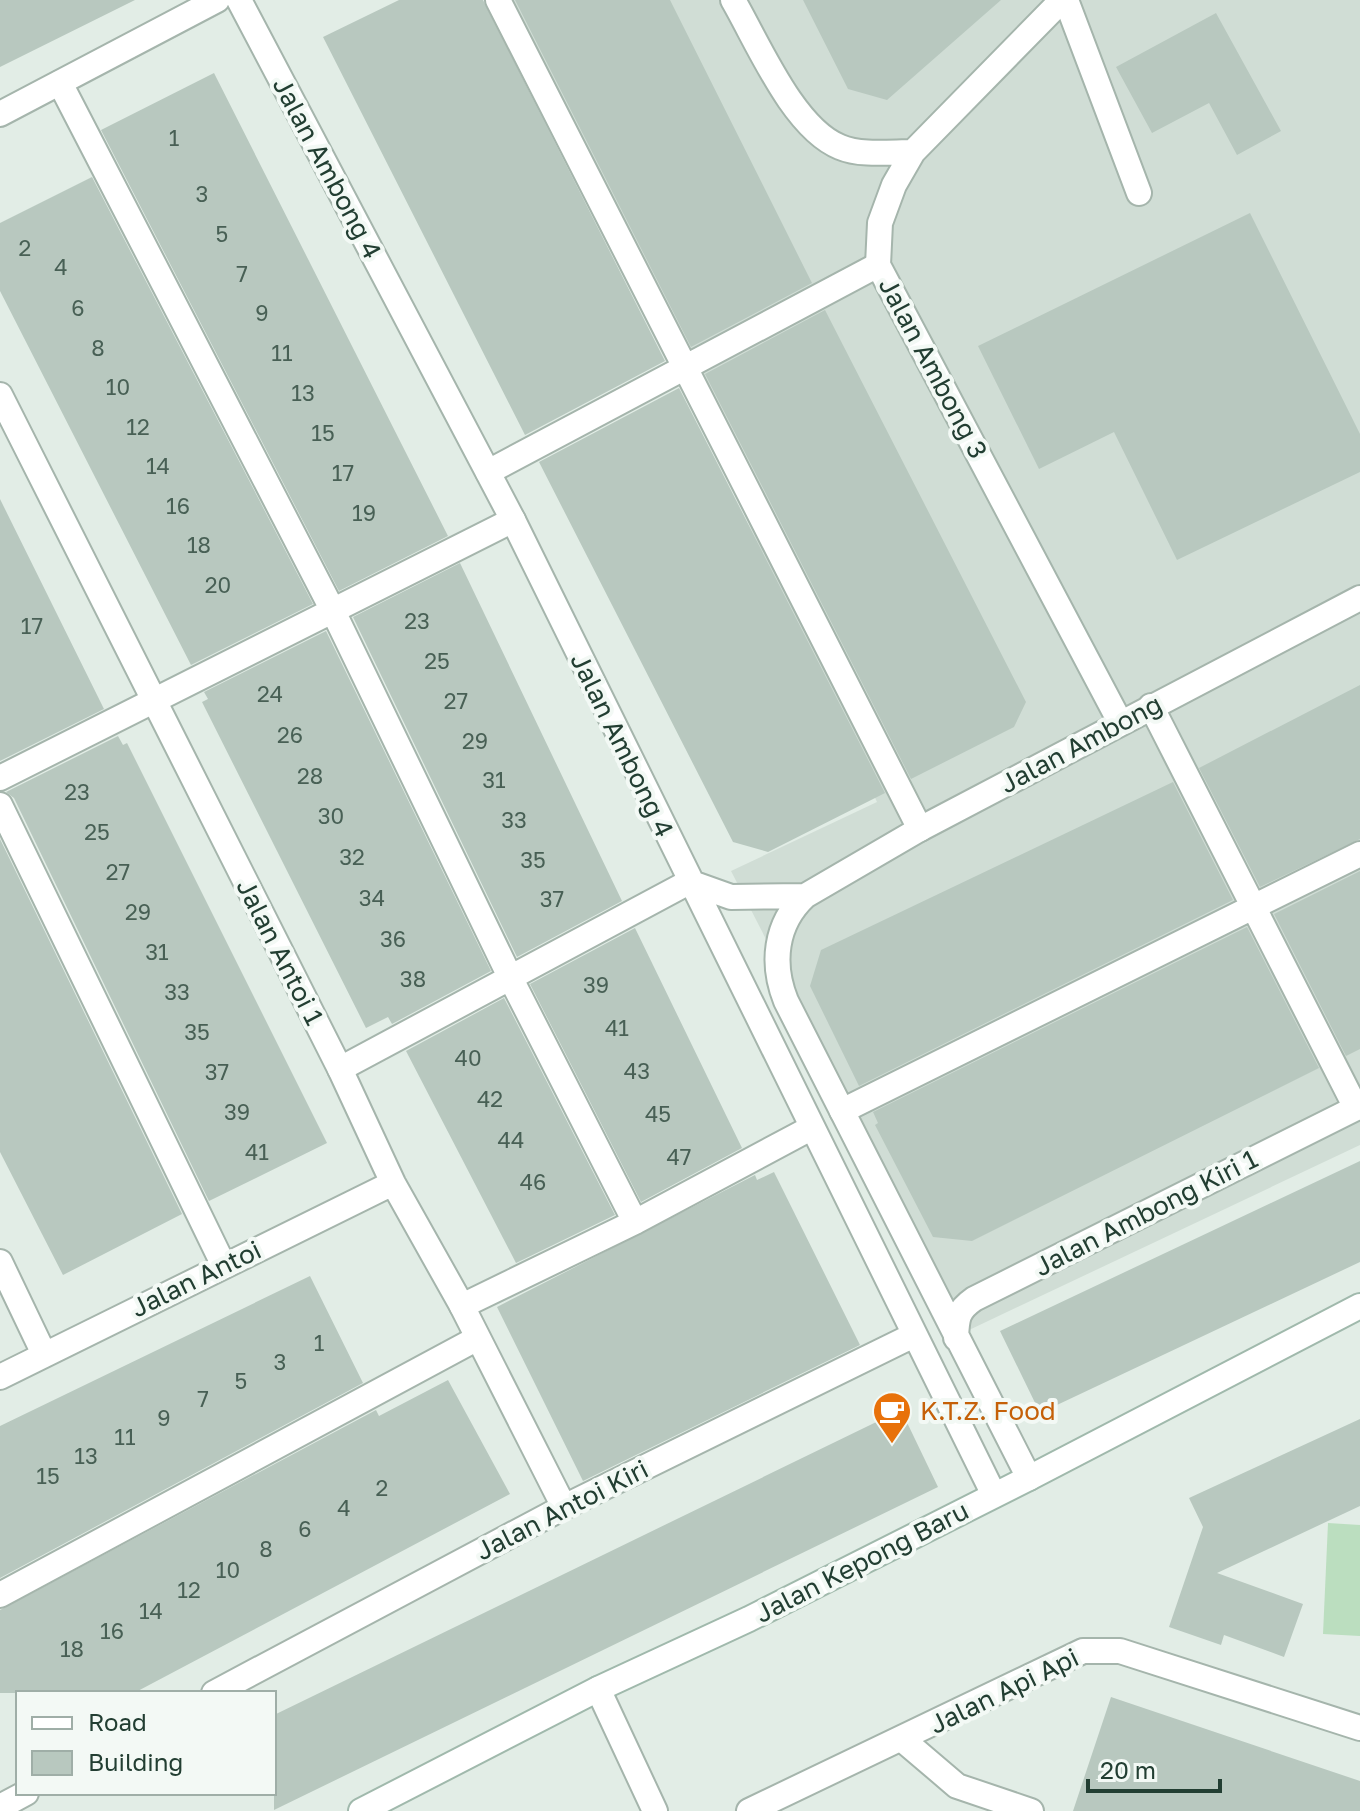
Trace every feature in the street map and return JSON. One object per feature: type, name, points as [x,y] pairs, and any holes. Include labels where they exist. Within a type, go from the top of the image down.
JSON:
[{"type":"street","points":[[0,114],[217,0]]},
{"type":"street","name":"Jalan Ambong 4","points":[[239,0],[513,520],[994,1495]]},
{"type":"street","points":[[498,0],[688,366],[920,829]]},
{"type":"street","points":[[733,0],[783,87],[815,134],[842,149],[913,152]]},
{"type":"street","points":[[1064,0],[1139,193]]},
{"type":"street","name":"Jalan Ambong 3","points":[[1064,0],[913,152],[894,185],[880,223],[878,265],[1120,722]]},
{"type":"street","points":[[60,83],[333,611],[510,977],[635,1222]]},
{"type":"street","points":[[488,472],[878,265]]},
{"type":"street","name":"Jalan Antoi 1","points":[[0,395],[340,1069],[393,1183],[462,1306],[476,1339],[564,1507]]},
{"type":"street","points":[[0,778],[513,520]]},
{"type":"street","name":"Jalan Ambong","points":[[805,896],[920,829],[1360,598]]},
{"type":"street","points":[[1151,706],[1358,1107]]},
{"type":"street","points":[[0,805],[224,1266]]},
{"type":"street","points":[[842,1111],[1360,854]]},
{"type":"street","points":[[340,1069],[689,882],[731,897],[805,896]]},
{"type":"street","points":[[805,896],[791,909],[778,949],[778,981],[1029,1478]]},
{"type":"street","name":"Jalan Ambong Kiri 1","points":[[956,1338],[960,1308],[974,1299],[1358,1107]]},
{"type":"street","points":[[462,1306],[635,1222],[811,1128]]},
{"type":"street","name":"Jalan Antoi","points":[[0,1377],[393,1183]]},
{"type":"street","points":[[0,1262],[44,1354]]},
{"type":"street","name":"Jalan Kepong Baru","points":[[361,1811],[598,1689],[749,1619],[1029,1478],[1360,1306]]},
{"type":"street","name":"Jalan Antoi Kiri","points":[[218,1691],[564,1507],[914,1335]]},
{"type":"street","points":[[0,1595],[476,1339]]},
{"type":"street","name":"Jalan Api Api","points":[[749,1811],[903,1740],[1083,1651],[1120,1651],[1360,1728]]},
{"type":"street","points":[[598,1689],[655,1811]]},
{"type":"street","points":[[903,1740],[957,1786],[1031,1811]]},
{"type":"street","points":[[0,1807],[22,1795]]},
{"type":"shaded area","points":[[507,0],[1360,0],[1360,1145],[967,1331],[731,871],[877,802]]},
{"type":"green space","points":[[1328,1523],[1360,1525],[1360,1636],[1323,1634]]},
{"type":"building","points":[[0,0],[135,0],[0,67]]},
{"type":"building","points":[[399,0],[483,0],[665,361],[525,435],[323,37]]},
{"type":"building","points":[[515,0],[670,0],[812,283],[691,347]]},
{"type":"building","points":[[803,0],[1001,0],[887,100],[848,89]]},
{"type":"building","points":[[1216,13],[1281,131],[1237,155],[1209,103],[1152,133],[1116,67]]},
{"type":"building","points":[[214,73],[448,536],[339,591],[101,130]]},
{"type":"building","points":[[92,177],[313,604],[191,665],[0,291],[0,223]]},
{"type":"building","points":[[1250,213],[1360,434],[1360,472],[1177,560],[1114,432],[1039,469],[978,346]]},
{"type":"building","points":[[825,310],[1026,702],[1014,727],[911,779],[705,374]]},
{"type":"building","points":[[679,388],[885,793],[768,852],[733,842],[539,462]]},
{"type":"building","points":[[0,499],[104,709],[0,761]]},
{"type":"building","points":[[460,563],[622,901],[517,957],[353,617]]},
{"type":"building","points":[[326,631],[491,971],[392,1024],[388,1017],[366,1028],[202,702],[208,699],[204,692]]},
{"type":"building","points":[[1360,685],[1360,839],[1260,887],[1199,768]]},
{"type":"building","points":[[118,736],[123,745],[127,743],[327,1143],[209,1201],[14,798],[6,792]]},
{"type":"building","points":[[1173,782],[1233,900],[859,1086],[810,986],[821,950]]},
{"type":"building","points":[[0,839],[182,1214],[63,1275],[0,1152]]},
{"type":"building","points":[[1360,871],[1360,1049],[1346,1056],[1274,914]]},
{"type":"building","points":[[1247,927],[1319,1068],[972,1241],[933,1237],[875,1125],[878,1123],[873,1112]]},
{"type":"building","points":[[635,928],[742,1148],[641,1202],[530,984]]},
{"type":"building","points":[[504,998],[615,1215],[516,1263],[406,1051]]},
{"type":"building","points":[[1360,1161],[1360,1262],[1040,1413],[1000,1331]]},
{"type":"building","points":[[774,1172],[860,1345],[583,1481],[497,1307],[755,1175],[757,1180]]},
{"type":"building","points":[[310,1276],[363,1383],[0,1578],[0,1426]]},
{"type":"building","points":[[448,1380],[510,1494],[138,1691],[0,1693],[0,1610],[376,1410],[379,1416]]},
{"type":"building","points":[[901,1410],[938,1487],[274,1810],[276,1714]]},
{"type":"building","points":[[1360,1419],[1360,1506],[1217,1573],[1303,1604],[1284,1657],[1224,1635],[1221,1645],[1169,1627],[1203,1527],[1189,1498]]},
{"type":"building","points":[[1111,1697],[1360,1781],[1360,1811],[1073,1811]]},
{"type":"place","name":"K.T.Z. Food","points":[[892,1445]]}]
